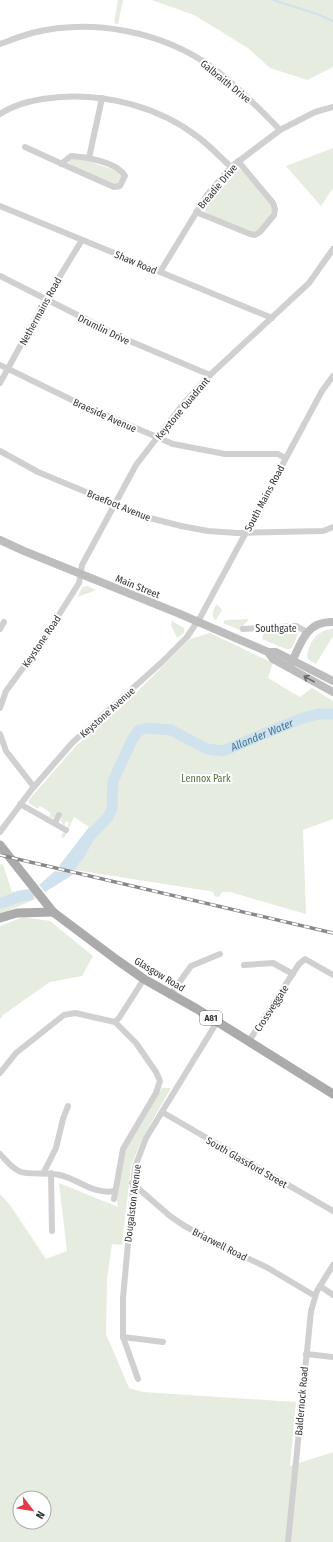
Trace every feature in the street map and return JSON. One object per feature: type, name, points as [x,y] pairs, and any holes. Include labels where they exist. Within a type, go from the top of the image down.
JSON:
[{"type":"main road","name":"Main Street","points":[[0,540],[24,552],[268,652],[276,652],[333,681]]},
{"type":"main road","points":[[289,668],[308,632],[318,624],[333,622]]},
{"type":"main road","name":"Main Street","points":[[268,652],[273,659],[333,692]]},
{"type":"main road","name":"Glasgow Road","points":[[0,845],[53,912],[144,979],[171,994],[333,1094]]},
{"type":"main road","points":[[0,918],[17,913],[53,912]]},
{"type":"street","name":"Galbraith Drive","points":[[0,44],[31,33],[68,28],[110,28],[149,37],[183,50],[212,67],[247,97],[280,130]]},
{"type":"street","points":[[0,114],[26,101],[37,99],[68,97],[102,98],[128,103],[161,115],[197,136],[231,167]]},
{"type":"street","points":[[90,158],[102,98]]},
{"type":"street","name":"Breadie Drive","points":[[160,272],[207,195],[231,167],[280,130],[315,112],[333,107]]},
{"type":"street","points":[[25,147],[61,164],[114,187],[120,186],[125,176],[121,170],[90,158],[70,156],[61,164]]},
{"type":"street","name":"Breadie Drive","points":[[196,212],[255,235],[260,232],[274,215],[275,210],[273,203],[238,161]]},
{"type":"street","name":"Shaw Road","points":[[0,206],[272,318]]},
{"type":"street","name":"Nethermains Road","points":[[0,383],[46,299],[82,240]]},
{"type":"street","name":"Keystone Quadrant","points":[[80,574],[82,565],[114,503],[136,465],[191,394],[309,282],[333,249]]},
{"type":"street","name":"Drumlin Drive","points":[[0,276],[125,339],[210,375]]},
{"type":"street","name":"Braeside Avenue","points":[[0,365],[78,403],[157,438],[189,448],[225,454],[278,454],[285,458]]},
{"type":"street","name":"South Mains Road","points":[[197,622],[322,391],[333,376]]},
{"type":"street","name":"Braefoot Avenue","points":[[0,451],[38,472],[146,517],[181,526],[208,531],[246,532],[323,531],[333,527]]},
{"type":"street","name":"Keystone Road","points":[[0,708],[6,691],[40,645],[79,583],[80,574]]},
{"type":"street","points":[[0,629],[4,622]]},
{"type":"street","name":"Keystone Avenue","points":[[0,832],[34,786],[73,742],[162,662],[187,637],[197,622]]},
{"type":"street","name":"Southgate","points":[[243,628],[296,626],[308,632]]},
{"type":"street","points":[[0,734],[6,751],[34,786]]},
{"type":"street","points":[[20,804],[66,830]]},
{"type":"street","points":[[55,823],[59,815]]},
{"type":"street","points":[[171,994],[192,966],[220,954]]},
{"type":"street","name":"Crossveggate","points":[[249,1042],[299,964],[305,959],[333,975]]},
{"type":"street","name":"Crossveggate","points":[[244,965],[273,963],[293,974]]},
{"type":"street","points":[[115,1022],[144,979]]},
{"type":"street","points":[[0,1073],[16,1053],[64,1015],[75,1013],[115,1022],[140,1048],[156,1072],[160,1081],[156,1093],[122,1149],[114,1199]]},
{"type":"street","name":"Dougalston Avenue","points":[[138,1379],[123,1337],[123,1298],[134,1167],[146,1138],[217,1022]]},
{"type":"street","points":[[52,1231],[47,1172],[56,1148],[63,1119],[68,1106]]},
{"type":"street","name":"South Glassford Street","points":[[162,1112],[333,1211]]},
{"type":"street","points":[[0,1154],[8,1163],[21,1172],[47,1172],[68,1177],[100,1192],[115,1191]]},
{"type":"street","name":"Briarwell Road","points":[[132,1183],[170,1216],[183,1225],[268,1268],[315,1296]]},
{"type":"street","name":"Baldernock Road","points":[[288,1542],[311,1311],[315,1296],[333,1265]]},
{"type":"street","points":[[320,1286],[333,1295]]},
{"type":"street","points":[[123,1337],[163,1342]]},
{"type":"street","points":[[306,1354],[333,1357]]},
{"type":"green space","points":[[118,0],[123,0],[118,24],[114,23]]},
{"type":"green space","points":[[152,0],[333,0],[333,67],[307,80],[270,68],[248,48],[194,15]]},
{"type":"green space","points":[[333,148],[333,188],[321,206],[286,166]]},
{"type":"green space","points":[[74,158],[88,161],[120,172],[123,175],[121,183],[116,185],[69,164],[69,161]]},
{"type":"green space","points":[[237,169],[242,170],[272,206],[269,218],[263,226],[256,231],[252,232],[206,214],[205,208]]},
{"type":"green space","points":[[267,498],[270,500],[257,524],[256,519]]},
{"type":"green space","points":[[87,586],[96,590],[78,597],[82,587]]},
{"type":"green space","points":[[217,604],[222,610],[216,620],[213,617],[213,613]]},
{"type":"green space","points":[[248,619],[244,624],[243,631],[223,623],[225,620]]},
{"type":"green space","points":[[172,621],[184,628],[184,633],[177,638],[171,625]]},
{"type":"green space","points":[[295,629],[298,633],[293,646],[290,649],[286,649],[262,639],[264,632]]},
{"type":"green space","points":[[333,629],[333,636],[316,664],[309,660],[307,657],[309,647],[318,634],[323,631]]},
{"type":"green space","name":"Lennox Park","points":[[210,633],[273,663],[268,678],[300,697],[312,688],[333,701],[333,819],[303,830],[306,914],[230,892],[222,892],[219,897],[214,896],[213,892],[209,891],[75,870],[95,835],[89,827],[74,817],[64,838],[61,837],[64,831],[66,832],[69,823],[66,821],[64,825],[62,823],[62,815],[58,813],[54,818],[49,817],[51,813],[40,806],[38,809],[29,803],[29,800],[33,795],[76,746],[133,696],[190,639]]},
{"type":"green space","points":[[0,864],[3,865],[12,892],[27,889],[36,899],[0,914]]},
{"type":"green space","points":[[23,917],[50,921],[93,956],[82,976],[50,982],[3,1015],[0,1019],[0,926]]},
{"type":"green space","points":[[162,1088],[171,1088],[143,1137],[131,1166],[122,1245],[112,1244],[107,1279],[106,1334],[129,1388],[143,1392],[296,1402],[290,1466],[333,1452],[333,1542],[0,1542],[0,1194],[10,1205],[46,1259],[67,1251],[59,1183],[118,1207],[117,1200],[122,1161],[128,1142]]},
{"type":"water","points":[[89,827],[95,835],[75,870],[59,866]]},
{"type":"water","points":[[55,871],[74,874],[45,892],[39,885]]},
{"type":"waterway","points":[[273,0],[317,14],[333,21]]},
{"type":"waterway","name":"Allander Water","points":[[66,868],[79,855],[89,837],[108,817],[112,809],[113,781],[132,740],[138,731],[147,728],[171,730],[207,749],[223,751],[300,719],[318,714],[333,714]]},
{"type":"waterway","name":"Allander Water","points":[[0,903],[29,895]]},
{"type":"railway","points":[[0,855],[333,933]]}]
